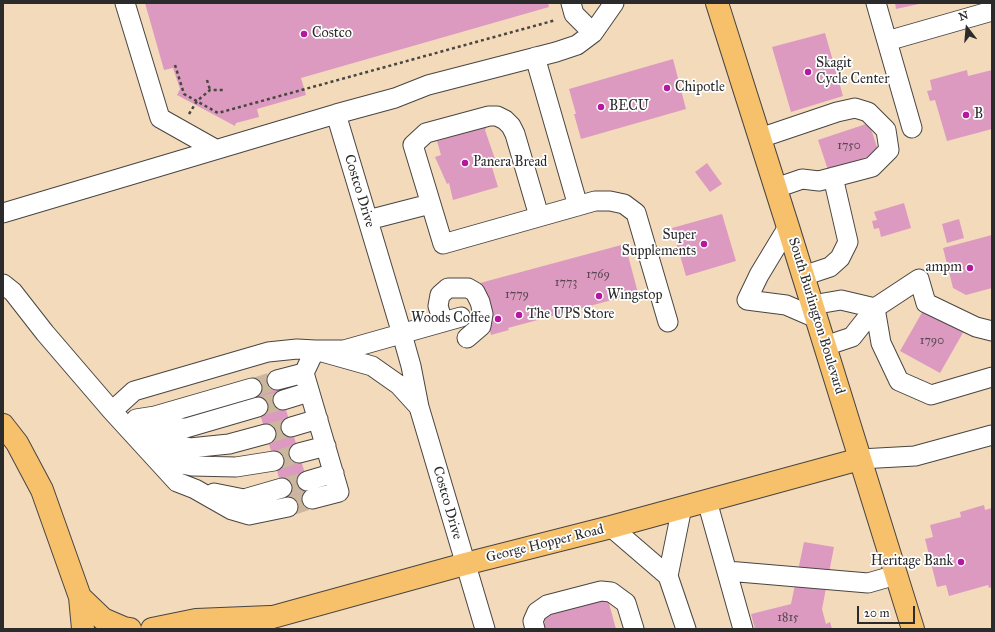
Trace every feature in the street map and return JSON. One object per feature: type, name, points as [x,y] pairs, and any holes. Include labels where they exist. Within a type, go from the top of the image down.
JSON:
[{"type":"main road","name":"South Burlington Boulevard","points":[[717,3],[776,188],[896,575],[911,628]]},
{"type":"main road","points":[[3,425],[17,443],[42,490],[80,597],[83,629]]},
{"type":"main road","name":"George Hopper Road","points":[[229,629],[465,564],[611,527],[860,459]]},
{"type":"main road","points":[[80,597],[103,619],[130,629]]},
{"type":"main road","points":[[152,629],[196,620],[270,617]]},
{"type":"street","points":[[125,3],[160,118],[215,149]]},
{"type":"street","points":[[571,3],[574,14],[593,33]]},
{"type":"street","points":[[3,213],[215,149],[395,98],[428,85],[556,52],[576,45],[593,33],[614,3]]},
{"type":"street","points":[[876,3],[912,128]]},
{"type":"street","points":[[887,41],[992,11]]},
{"type":"street","points":[[535,58],[578,206]]},
{"type":"street","points":[[760,138],[837,112],[855,108],[868,112],[886,130],[889,150],[872,167],[819,181],[802,179],[776,188]]},
{"type":"street","name":"Costco Drive","points":[[336,114],[402,334],[411,366],[419,407],[485,629]]},
{"type":"street","points":[[539,216],[515,134],[506,120],[497,116],[481,118],[426,133],[413,144],[443,244],[595,201],[610,201],[624,204],[636,213],[668,322]]},
{"type":"street","points":[[803,276],[830,267],[840,258],[848,242],[833,177]]},
{"type":"street","points":[[368,220],[430,204]]},
{"type":"street","points":[[788,227],[759,275],[747,300],[786,305],[814,311],[841,300],[875,308]]},
{"type":"street","points":[[825,346],[852,337],[875,308],[919,279],[926,303],[976,328],[992,331]]},
{"type":"street","points":[[3,284],[13,292],[45,333],[177,482],[195,489],[232,510],[249,515],[288,507]]},
{"type":"street","points":[[443,322],[438,306],[440,295],[448,288],[468,288],[475,292],[480,302],[483,314],[481,326],[467,338]]},
{"type":"street","points":[[875,308],[881,343],[899,382],[931,395],[992,377]]},
{"type":"street","points":[[117,416],[134,391],[141,388],[268,352],[297,348],[315,350],[344,350],[461,317]]},
{"type":"street","points":[[312,499],[340,492],[304,372],[315,350]]},
{"type":"street","points":[[315,350],[372,366],[399,385],[419,407]]},
{"type":"street","points":[[277,380],[304,372]]},
{"type":"street","points":[[117,416],[155,416],[252,388]]},
{"type":"street","points":[[283,400],[310,392]]},
{"type":"street","points":[[117,416],[158,428],[186,428],[258,407]]},
{"type":"street","points":[[117,416],[165,442],[190,448],[229,444],[266,434]]},
{"type":"street","points":[[117,416],[172,462],[192,466],[236,467],[274,461]]},
{"type":"street","points":[[291,427],[318,419]]},
{"type":"street","points":[[860,459],[915,456],[992,435]]},
{"type":"street","points":[[299,453],[326,446]]},
{"type":"street","points":[[307,481],[334,473]]},
{"type":"street","points":[[195,489],[244,499],[282,488]]},
{"type":"street","points":[[707,501],[743,629]]},
{"type":"street","points":[[682,507],[668,576],[686,629]]},
{"type":"street","points":[[611,527],[668,576]]},
{"type":"street","points":[[727,571],[868,583],[896,575]]},
{"type":"street","points":[[536,629],[533,621],[537,612],[547,605],[602,591],[611,592],[626,603],[634,629]]},
{"type":"path","points":[[175,65],[184,94],[218,112],[561,19]]},
{"type":"path","points":[[207,80],[210,90]]},
{"type":"path","points":[[189,115],[197,101],[210,90],[225,90]]},
{"type":"building","name":"Costco","points":[[145,3],[548,3],[549,7],[301,78],[306,95],[257,109],[259,117],[236,123],[235,126],[177,95],[180,89],[173,68],[164,70]]},
{"type":"building","points":[[895,3],[919,3],[919,4],[896,9]]},
{"type":"building","name":"Skagit Cycle Center","points":[[825,33],[843,96],[791,112],[772,47]]},
{"type":"building","points":[[673,59],[686,109],[581,139],[569,89]]},
{"type":"building","name":"B","points":[[967,70],[968,76],[992,70],[992,129],[947,141],[935,100],[930,101],[927,91],[932,90],[930,80]]},
{"type":"building","points":[[869,123],[879,153],[828,170],[818,140]]},
{"type":"building","name":"Panera Bread","points":[[486,127],[485,130],[495,159],[493,159],[494,163],[491,164],[498,187],[453,200],[449,183],[447,184],[435,157],[441,155],[437,141]]},
{"type":"building","points":[[707,163],[722,184],[710,192],[695,172]]},
{"type":"building","points":[[904,203],[911,228],[881,237],[879,228],[874,229],[872,221],[877,220],[874,212]]},
{"type":"building","name":"Super Supplements","points":[[722,214],[736,261],[686,276],[672,228]]},
{"type":"building","points":[[959,219],[964,238],[947,243],[942,224]]},
{"type":"building","name":"ampm","points":[[992,235],[992,288],[966,295],[953,288],[943,248]]},
{"type":"building","points":[[625,244],[638,293],[508,328],[509,330],[491,335],[486,316],[489,315],[480,283]]},
{"type":"building","points":[[924,309],[964,331],[940,373],[900,351]]},
{"type":"building","points":[[276,376],[314,504],[289,511],[251,384]]},
{"type":"building","name":"Heritage Bank","points":[[984,505],[985,510],[992,508],[992,587],[989,588],[988,585],[949,596],[946,585],[937,587],[925,539],[933,537],[930,525],[961,517],[960,512]]},
{"type":"building","points":[[804,542],[834,547],[822,609],[826,624],[830,622],[832,629],[755,629],[751,614],[791,604]]},
{"type":"building","points":[[607,596],[616,629],[541,629],[540,625],[545,623],[542,613]]},
{"type":"tunnel","points":[[252,388],[277,380]]},
{"type":"tunnel","points":[[258,407],[283,400]]},
{"type":"tunnel","points":[[266,434],[291,427]]},
{"type":"tunnel","points":[[274,461],[299,453]]},
{"type":"tunnel","points":[[282,488],[307,481]]},
{"type":"tunnel","points":[[288,507],[312,499]]},
{"type":"place","name":"Costco","points":[[304,34]]},
{"type":"place","name":"Skagit Cycle Center","points":[[808,72]]},
{"type":"place","name":"Chipotle","points":[[667,88]]},
{"type":"place","name":"BECU","points":[[601,107]]},
{"type":"place","name":"B","points":[[966,115]]},
{"type":"place","name":"Panera Bread","points":[[465,163]]},
{"type":"place","name":"Super Supplements","points":[[704,244]]},
{"type":"place","name":"ampm","points":[[970,268]]},
{"type":"place","name":"Wingstop","points":[[599,296]]},
{"type":"place","name":"The UPS Store","points":[[519,315]]},
{"type":"place","name":"Woods Coffee","points":[[498,319]]},
{"type":"place","name":"Heritage Bank","points":[[961,562]]}]
